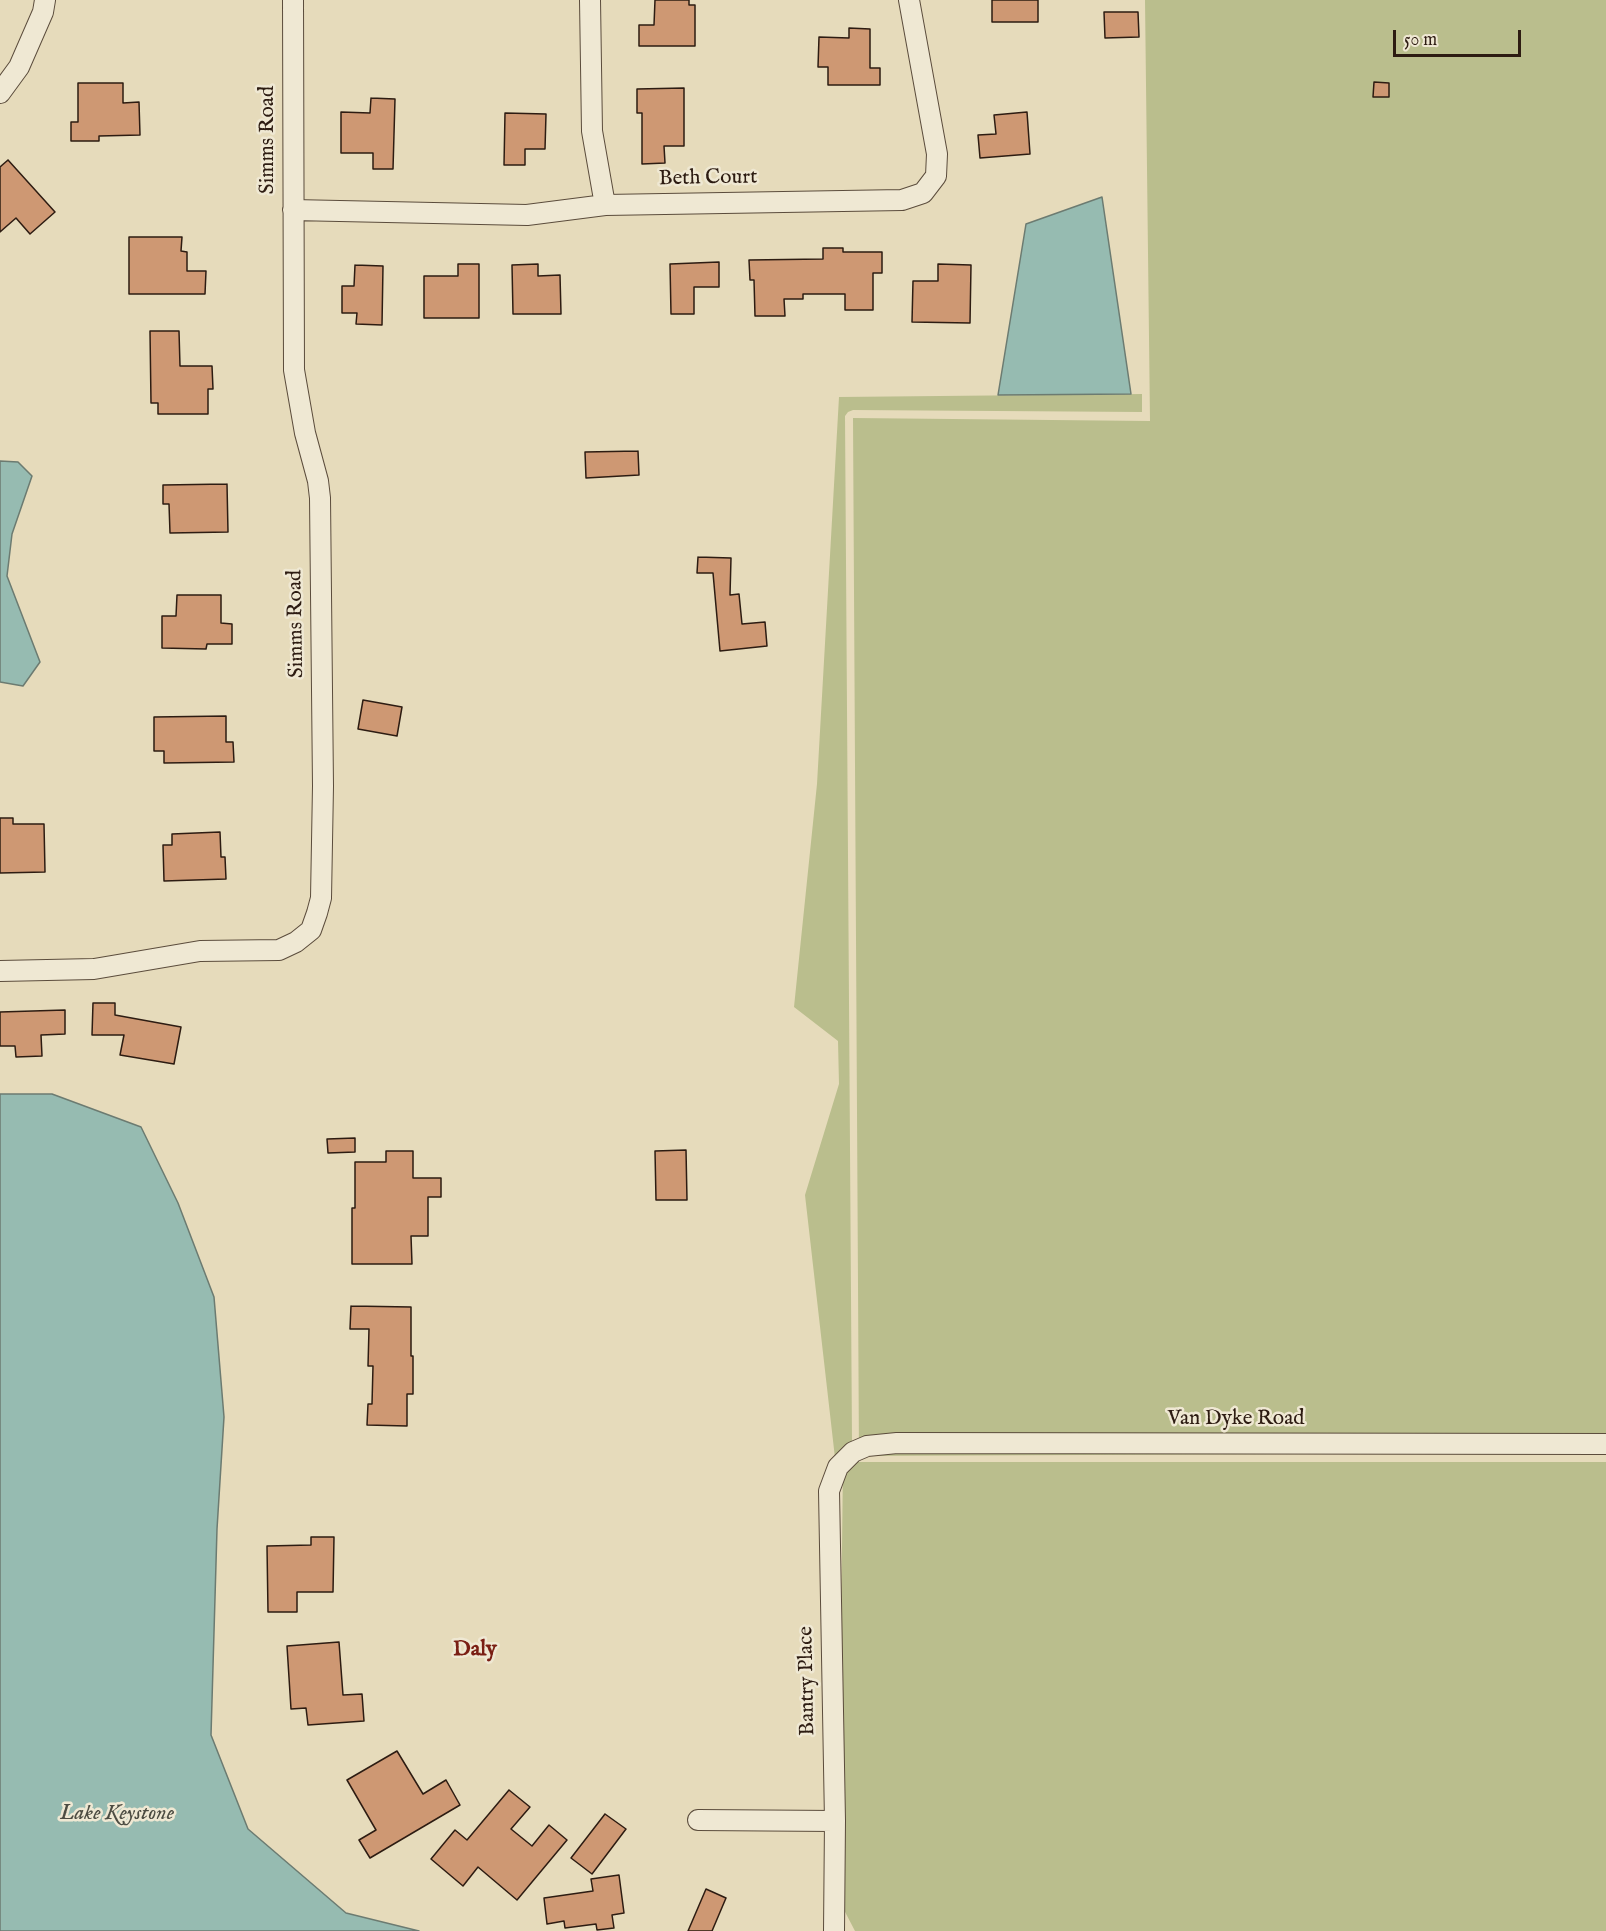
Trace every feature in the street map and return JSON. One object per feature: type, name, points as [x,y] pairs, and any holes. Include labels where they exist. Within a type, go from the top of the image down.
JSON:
[{"type":"street","points":[[0,93],[19,67],[43,12],[45,0]]},
{"type":"street","name":"Simms Road","points":[[0,971],[94,969],[200,951],[279,950],[296,942],[310,930],[317,913],[321,898],[323,786],[320,498],[294,370],[293,0]]},
{"type":"street","points":[[591,0],[591,131],[605,205]]},
{"type":"street","name":"Beth Court","points":[[293,210],[527,215],[605,205],[902,201],[923,193],[936,176],[938,154],[909,0]]},
{"type":"street","name":"Van Dyke Road","points":[[867,1446],[897,1443],[1606,1444]]},
{"type":"street","name":"Bantry Place","points":[[834,1931],[835,1821],[829,1491],[838,1467],[853,1452],[867,1446]]},
{"type":"street","points":[[698,1820],[835,1821]]},
{"type":"green space","points":[[1145,0],[1606,0],[1606,1440],[1302,1454],[859,1456],[853,418],[1150,421]]},
{"type":"green space","points":[[1142,394],[1142,412],[853,410],[845,416],[852,1442],[835,1458],[805,1195],[839,1084],[838,1041],[794,1007],[817,784],[839,397]]},
{"type":"green space","points":[[843,1462],[1606,1462],[1606,1931],[855,1931],[843,1908],[839,1807]]},
{"type":"water","points":[[1102,197],[1131,394],[998,395],[1026,224]]},
{"type":"water","points":[[0,461],[18,462],[32,476],[12,534],[7,576],[40,662],[23,686],[0,682]]},
{"type":"water","name":"Lake Keystone","points":[[0,1094],[52,1094],[141,1127],[178,1203],[214,1297],[224,1417],[217,1529],[211,1735],[248,1829],[346,1913],[419,1931],[0,1931]]},
{"type":"building","points":[[655,0],[689,0],[689,5],[695,5],[695,46],[639,46],[639,25],[654,25]]},
{"type":"building","points":[[992,0],[1038,0],[1038,22],[992,22]]},
{"type":"building","points":[[1104,12],[1138,12],[1139,37],[1105,38]]},
{"type":"building","points":[[849,28],[870,29],[870,68],[880,68],[880,85],[828,85],[828,67],[818,67],[819,37],[849,38]]},
{"type":"building","points":[[1374,82],[1389,83],[1389,97],[1373,97]]},
{"type":"building","points":[[78,83],[123,83],[123,103],[139,102],[140,135],[99,136],[99,141],[71,141],[71,122],[78,122]]},
{"type":"building","points":[[684,88],[684,146],[664,146],[665,163],[642,164],[642,113],[637,113],[637,89]]},
{"type":"building","points":[[371,98],[395,99],[393,169],[373,169],[373,153],[341,153],[341,112],[370,113]]},
{"type":"building","points":[[1027,112],[1030,154],[980,158],[978,135],[996,134],[994,115]]},
{"type":"building","points":[[505,113],[546,114],[545,149],[525,149],[525,165],[504,165]]},
{"type":"building","points":[[8,160],[55,212],[30,234],[16,218],[0,232],[0,167]]},
{"type":"building","points":[[129,237],[182,237],[181,251],[187,252],[187,271],[206,271],[205,294],[129,294]]},
{"type":"building","points":[[823,248],[843,248],[843,252],[882,252],[882,273],[873,273],[873,310],[845,310],[845,294],[803,294],[803,299],[784,299],[785,316],[755,316],[754,280],[750,280],[749,260],[823,259]]},
{"type":"building","points":[[719,262],[719,287],[694,287],[694,314],[671,314],[670,264]]},
{"type":"building","points":[[458,264],[479,264],[479,318],[424,318],[424,276],[458,276]]},
{"type":"building","points":[[538,264],[538,276],[560,275],[561,314],[513,314],[512,265]]},
{"type":"building","points":[[938,264],[971,265],[970,323],[912,322],[913,281],[938,281]]},
{"type":"building","points":[[355,265],[383,266],[382,325],[356,324],[357,313],[342,313],[342,286],[354,286]]},
{"type":"building","points":[[150,331],[179,331],[180,366],[212,366],[213,389],[208,389],[208,414],[158,414],[158,403],[151,403]]},
{"type":"building","points":[[638,451],[639,475],[586,478],[585,452]]},
{"type":"building","points":[[227,484],[228,532],[170,533],[169,504],[163,504],[163,485]]},
{"type":"building","points":[[698,557],[731,558],[730,595],[739,594],[742,624],[765,622],[767,646],[720,651],[713,573],[697,573]]},
{"type":"building","points":[[177,595],[221,595],[221,623],[232,624],[232,644],[207,644],[206,649],[162,648],[162,616],[176,616]]},
{"type":"building","points":[[363,700],[402,707],[397,736],[358,729]]},
{"type":"building","points":[[226,716],[226,742],[233,742],[234,762],[164,763],[164,751],[154,751],[154,717]]},
{"type":"building","points":[[0,818],[13,818],[13,824],[44,824],[45,872],[0,873]]},
{"type":"building","points":[[220,832],[221,857],[225,857],[226,879],[164,881],[163,845],[172,845],[172,834]]},
{"type":"building","points":[[93,1003],[115,1003],[115,1015],[181,1027],[174,1064],[120,1055],[124,1035],[92,1035]]},
{"type":"building","points":[[65,1010],[65,1034],[41,1035],[42,1056],[16,1057],[15,1046],[0,1046],[0,1012]]},
{"type":"building","points":[[355,1138],[355,1152],[328,1153],[327,1139]]},
{"type":"building","points":[[686,1150],[687,1200],[656,1200],[655,1151]]},
{"type":"building","points":[[386,1151],[413,1151],[413,1178],[441,1178],[441,1197],[428,1197],[428,1236],[411,1236],[412,1264],[352,1264],[355,1162],[386,1162]]},
{"type":"building","points":[[351,1306],[411,1307],[413,1394],[407,1394],[407,1426],[367,1425],[368,1404],[372,1404],[373,1366],[368,1366],[369,1329],[350,1329]]},
{"type":"building","points":[[311,1537],[334,1537],[333,1592],[297,1592],[297,1612],[268,1612],[267,1546],[311,1545]]},
{"type":"building","points":[[339,1642],[343,1695],[362,1694],[364,1721],[308,1725],[306,1708],[291,1709],[287,1646]]},
{"type":"building","points":[[397,1751],[423,1794],[446,1780],[460,1805],[370,1858],[359,1840],[376,1830],[347,1780]]},
{"type":"building","points":[[509,1790],[530,1807],[511,1829],[532,1846],[549,1825],[567,1840],[517,1900],[478,1867],[463,1886],[431,1859],[455,1830],[467,1840]]},
{"type":"building","points":[[605,1814],[626,1829],[592,1874],[571,1858]]},
{"type":"building","points":[[619,1875],[624,1913],[612,1915],[614,1928],[597,1930],[596,1924],[565,1928],[564,1921],[547,1924],[544,1898],[593,1891],[591,1879]]},
{"type":"building","points":[[706,1889],[726,1898],[712,1931],[688,1931]]},
{"type":"district","name":"Daly","points":[[475,1650]]}]
